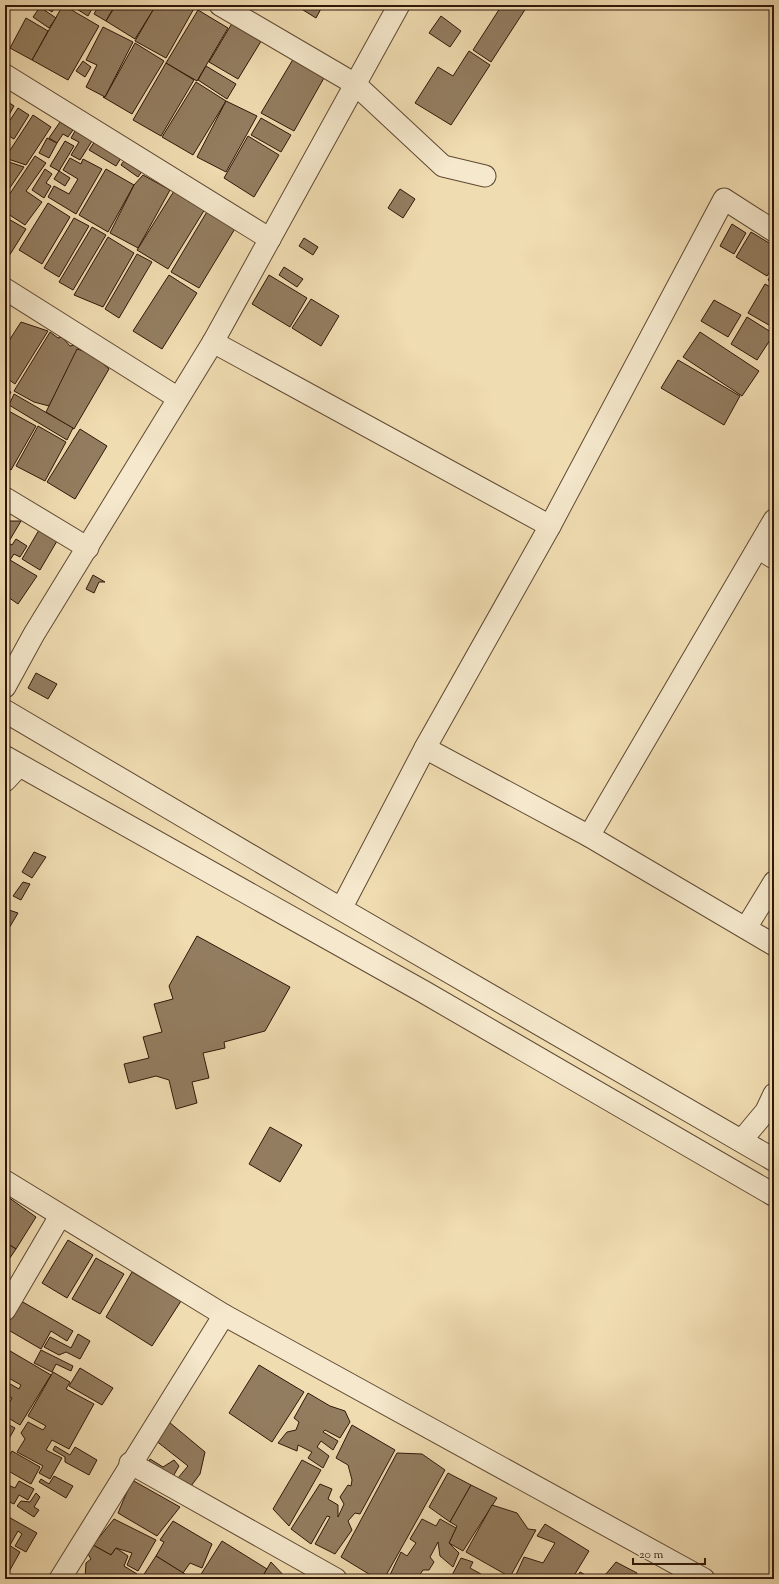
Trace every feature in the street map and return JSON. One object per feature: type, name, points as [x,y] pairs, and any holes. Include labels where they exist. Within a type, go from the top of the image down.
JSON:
[{"type":"street","points":[[220,5],[355,84],[443,166],[485,176]]},
{"type":"street","points":[[5,686],[34,634],[88,548],[178,398],[214,342],[399,5]]},
{"type":"street","points":[[5,75],[270,238]]},
{"type":"street","points":[[341,909],[425,748],[550,526],[724,199],[774,231]]},
{"type":"street","points":[[5,288],[178,398]]},
{"type":"street","points":[[214,342],[550,526]]},
{"type":"street","points":[[5,498],[88,548]]},
{"type":"street","points":[[589,836],[766,553],[774,520]]},
{"type":"street","points":[[5,711],[341,909],[774,1160]]},
{"type":"street","points":[[425,748],[589,836],[774,945]]},
{"type":"street","points":[[10,768],[424,992],[774,1196]]},
{"type":"street","points":[[746,928],[774,882]]},
{"type":"street","points":[[741,1141],[766,1111],[774,1094]]},
{"type":"street","points":[[5,1181],[224,1315],[704,1579]]},
{"type":"street","points":[[5,1310],[60,1216]]},
{"type":"street","points":[[60,1579],[130,1463],[224,1315]]},
{"type":"street","points":[[130,1463],[336,1579]]},
{"type":"building","points":[[41,5],[56,5],[52,12]]},
{"type":"building","points":[[63,5],[99,26],[68,80],[32,60]]},
{"type":"building","points":[[70,5],[94,5],[88,16]]},
{"type":"building","points":[[99,5],[115,5],[106,21],[94,14]]},
{"type":"building","points":[[116,5],[152,5],[155,7],[135,39],[106,21]]},
{"type":"building","points":[[156,5],[196,5],[166,58],[135,41]]},
{"type":"building","points":[[295,5],[323,5],[316,18]]},
{"type":"building","points":[[356,5],[367,5],[364,10]]},
{"type":"building","points":[[502,5],[528,5],[491,62],[473,50]]},
{"type":"building","points":[[40,7],[56,18],[49,28],[33,17]]},
{"type":"building","points":[[198,10],[228,28],[197,81],[166,63]]},
{"type":"building","points":[[441,16],[461,31],[450,47],[429,33]]},
{"type":"building","points":[[26,18],[48,31],[32,60],[10,48]]},
{"type":"building","points":[[234,20],[263,38],[238,79],[209,62]]},
{"type":"building","points":[[103,27],[133,42],[105,97],[86,87],[97,65],[86,60]]},
{"type":"building","points":[[135,43],[164,61],[132,114],[103,97],[105,97]]},
{"type":"building","points":[[298,51],[329,69],[294,131],[261,113]]},
{"type":"building","points":[[469,51],[490,65],[451,125],[415,103],[438,67],[453,76]]},
{"type":"building","points":[[83,61],[91,67],[85,77],[76,71]]},
{"type":"building","points":[[166,63],[194,80],[161,136],[133,120]]},
{"type":"building","points":[[206,66],[236,84],[227,99],[198,80]]},
{"type":"building","points":[[196,82],[226,101],[193,155],[162,137]]},
{"type":"building","points":[[5,100],[14,106],[5,122]]},
{"type":"building","points":[[226,101],[257,116],[226,172],[197,157]]},
{"type":"building","points":[[18,108],[29,115],[14,139],[5,134],[5,128]]},
{"type":"building","points":[[33,115],[51,127],[26,165],[5,158]]},
{"type":"building","points":[[261,118],[291,135],[281,152],[251,135]]},
{"type":"building","points":[[60,122],[73,130],[68,137],[63,134],[57,143],[49,138]]},
{"type":"building","points":[[75,131],[92,141],[80,160],[71,155],[79,142],[71,138]]},
{"type":"building","points":[[248,136],[279,155],[254,197],[224,178]]},
{"type":"building","points":[[47,138],[57,143],[49,158],[39,153]]},
{"type":"building","points":[[5,141],[10,144],[5,153]]},
{"type":"building","points":[[65,141],[74,146],[59,171],[50,166]]},
{"type":"building","points":[[95,141],[121,158],[116,166],[89,150]]},
{"type":"building","points":[[35,156],[46,163],[26,191],[42,202],[25,225],[5,212],[5,201]]},
{"type":"building","points":[[70,158],[81,164],[83,159],[102,169],[76,214],[48,197],[54,186],[69,194],[78,179],[63,170]]},
{"type":"building","points":[[126,158],[143,170],[138,177],[121,165]]},
{"type":"building","points":[[9,162],[24,167],[7,192],[5,191],[5,167]]},
{"type":"building","points":[[45,169],[52,174],[46,183],[51,186],[44,198],[32,190]]},
{"type":"building","points":[[106,169],[134,185],[108,232],[79,215]]},
{"type":"building","points":[[59,171],[70,178],[65,186],[54,179]]},
{"type":"building","points":[[143,175],[170,190],[138,248],[110,233],[134,185]]},
{"type":"building","points":[[400,189],[415,199],[403,218],[388,208]]},
{"type":"building","points":[[174,191],[205,209],[168,269],[137,250]]},
{"type":"building","points":[[48,203],[70,217],[42,264],[19,250]]},
{"type":"building","points":[[208,210],[236,227],[199,288],[171,272]]},
{"type":"building","points":[[5,217],[26,229],[9,256],[5,253]]},
{"type":"building","points":[[74,218],[89,226],[59,277],[44,268]]},
{"type":"building","points":[[732,224],[746,233],[734,254],[720,246]]},
{"type":"building","points":[[92,227],[106,235],[73,290],[59,282]]},
{"type":"building","points":[[751,232],[774,246],[774,265],[767,276],[736,257]]},
{"type":"building","points":[[108,237],[134,253],[103,307],[74,295]]},
{"type":"building","points":[[304,238],[318,247],[313,255],[299,246]]},
{"type":"building","points":[[137,254],[152,262],[119,318],[105,309]]},
{"type":"building","points":[[284,267],[303,279],[297,287],[279,275]]},
{"type":"building","points":[[774,270],[774,284],[768,280]]},
{"type":"building","points":[[169,275],[197,293],[162,349],[133,331]]},
{"type":"building","points":[[269,275],[307,298],[290,327],[252,304]]},
{"type":"building","points":[[765,284],[774,289],[774,328],[748,313]]},
{"type":"building","points":[[311,299],[339,316],[321,346],[292,328]]},
{"type":"building","points":[[714,300],[741,315],[728,337],[701,321]]},
{"type":"building","points":[[747,317],[774,334],[757,360],[731,344]]},
{"type":"building","points":[[21,322],[48,331],[15,384],[5,377],[5,347]]},
{"type":"building","points":[[50,332],[58,338],[62,337],[70,346],[75,345],[79,349],[49,406],[34,402],[14,391]]},
{"type":"building","points":[[700,332],[759,371],[742,396],[683,357]]},
{"type":"building","points":[[77,349],[92,354],[109,369],[74,429],[46,412]]},
{"type":"building","points":[[678,360],[740,396],[724,425],[661,388]]},
{"type":"building","points":[[5,389],[11,392],[5,403]]},
{"type":"building","points":[[14,394],[73,428],[67,440],[9,405]]},
{"type":"building","points":[[5,409],[36,426],[11,470],[5,467]]},
{"type":"building","points":[[38,426],[66,442],[45,481],[16,466]]},
{"type":"building","points":[[80,429],[107,446],[75,499],[47,482]]},
{"type":"building","points":[[5,521],[21,521],[5,548]]},
{"type":"building","points":[[39,530],[57,541],[40,570],[22,559]]},
{"type":"building","points":[[16,539],[27,546],[20,557],[14,554],[10,560],[5,556],[5,549],[8,543],[12,545]]},
{"type":"building","points":[[10,560],[37,576],[18,604],[5,595],[5,564],[7,565]]},
{"type":"building","points":[[93,575],[105,582],[99,582],[94,593],[86,589]]},
{"type":"building","points":[[36,673],[57,684],[48,699],[28,688]]},
{"type":"building","points":[[34,852],[46,857],[32,878],[22,872]]},
{"type":"building","points":[[23,882],[30,884],[21,900],[13,896]]},
{"type":"building","points":[[6,909],[18,913],[5,935],[5,911]]},
{"type":"building","points":[[197,936],[290,987],[265,1031],[224,1042],[225,1048],[203,1053],[209,1078],[192,1082],[197,1103],[176,1109],[169,1080],[156,1076],[129,1083],[124,1064],[149,1058],[143,1037],[162,1032],[154,1004],[173,999],[169,986]]},
{"type":"building","points":[[270,1127],[302,1145],[280,1182],[249,1164]]},
{"type":"building","points":[[8,1197],[36,1217],[16,1249],[5,1242],[5,1202]]},
{"type":"building","points":[[68,1240],[93,1255],[67,1298],[42,1283]]},
{"type":"building","points":[[5,1242],[16,1249],[5,1265]]},
{"type":"building","points":[[96,1258],[124,1274],[100,1314],[72,1299]]},
{"type":"building","points":[[132,1272],[181,1301],[152,1346],[106,1317]]},
{"type":"building","points":[[21,1301],[73,1331],[67,1341],[51,1331],[41,1349],[5,1328]]},
{"type":"building","points":[[78,1334],[90,1341],[80,1359],[66,1352],[59,1355],[44,1347],[50,1337],[71,1348]]},
{"type":"building","points":[[5,1348],[51,1375],[20,1425],[5,1416],[5,1410],[12,1398],[5,1395],[5,1381],[19,1389],[21,1385],[5,1376]]},
{"type":"building","points":[[41,1350],[73,1366],[71,1371],[56,1364],[52,1372],[34,1363]]},
{"type":"building","points":[[259,1365],[304,1392],[272,1442],[229,1413]]},
{"type":"building","points":[[80,1368],[113,1388],[102,1405],[69,1386]]},
{"type":"building","points":[[53,1372],[70,1382],[66,1389],[94,1404],[69,1449],[52,1440],[46,1450],[62,1458],[50,1479],[39,1473],[43,1466],[17,1452],[25,1439],[21,1433],[28,1422],[43,1430],[46,1426],[28,1416]]},
{"type":"building","points":[[308,1393],[330,1406],[345,1411],[350,1422],[340,1438],[325,1430],[323,1432],[338,1441],[333,1450],[321,1441],[317,1447],[329,1456],[323,1468],[308,1458],[312,1452],[298,1445],[297,1451],[278,1443],[287,1432],[296,1430],[299,1422],[294,1418]]},
{"type":"building","points":[[169,1422],[205,1452],[200,1474],[191,1486],[187,1482],[175,1496],[168,1490],[188,1466],[155,1440]]},
{"type":"building","points":[[5,1423],[15,1428],[5,1446]]},
{"type":"building","points":[[352,1425],[395,1450],[360,1514],[355,1513],[348,1521],[352,1530],[335,1554],[315,1544],[330,1517],[327,1516],[311,1544],[291,1529],[320,1484],[332,1489],[328,1499],[338,1505],[338,1517],[344,1504],[340,1497],[348,1485],[351,1486],[352,1480],[348,1465],[336,1458]]},
{"type":"building","points":[[55,1446],[70,1455],[75,1447],[97,1460],[89,1475],[65,1462],[65,1457],[53,1450]]},
{"type":"building","points":[[12,1451],[40,1467],[31,1484],[5,1469],[5,1463]]},
{"type":"building","points":[[397,1453],[422,1454],[445,1470],[384,1579],[377,1579],[341,1557]]},
{"type":"building","points":[[150,1459],[163,1467],[174,1460],[179,1466],[171,1480],[146,1466]]},
{"type":"building","points":[[302,1460],[321,1470],[289,1526],[273,1509]]},
{"type":"building","points":[[448,1473],[471,1485],[450,1522],[429,1507]]},
{"type":"building","points":[[5,1476],[9,1478],[8,1485],[15,1488],[19,1481],[34,1489],[28,1500],[19,1495],[14,1504],[5,1500]]},
{"type":"building","points":[[54,1476],[73,1486],[66,1498],[39,1482],[41,1479],[49,1484]]},
{"type":"building","points":[[132,1480],[180,1507],[157,1536],[118,1513]]},
{"type":"building","points":[[471,1485],[497,1498],[463,1551],[449,1543],[457,1526],[450,1522]]},
{"type":"building","points":[[36,1493],[40,1497],[34,1507],[39,1510],[34,1517],[17,1506],[21,1501],[30,1502]]},
{"type":"building","points":[[492,1505],[517,1513],[528,1529],[536,1530],[510,1577],[466,1552]]},
{"type":"building","points":[[5,1515],[37,1533],[26,1552],[15,1546],[22,1534],[18,1531],[10,1545],[5,1548]]},
{"type":"building","points":[[114,1519],[156,1540],[138,1571],[127,1565],[132,1553],[116,1548],[111,1555],[93,1545]]},
{"type":"building","points":[[422,1519],[436,1526],[440,1519],[456,1528],[449,1543],[459,1553],[453,1567],[440,1556],[438,1542],[430,1557],[434,1562],[429,1570],[423,1570],[417,1579],[392,1579],[389,1577],[401,1552],[407,1556],[416,1543],[410,1539]]},
{"type":"building","points":[[173,1521],[212,1544],[202,1568],[190,1563],[183,1573],[156,1556],[164,1542],[160,1540]]},
{"type":"building","points":[[545,1524],[589,1551],[572,1579],[537,1579],[534,1577],[533,1579],[514,1579],[524,1557],[543,1563],[555,1543],[537,1536]]},
{"type":"building","points":[[222,1541],[267,1569],[261,1579],[198,1579]]},
{"type":"building","points":[[9,1545],[20,1552],[5,1579],[5,1553]]},
{"type":"building","points":[[93,1545],[111,1555],[116,1548],[128,1556],[124,1566],[137,1574],[134,1579],[82,1579],[85,1578],[86,1563],[91,1559],[88,1554]]},
{"type":"building","points":[[156,1556],[193,1579],[141,1579]]},
{"type":"building","points":[[461,1558],[473,1562],[470,1568],[481,1574],[478,1579],[450,1579]]},
{"type":"building","points":[[271,1562],[287,1579],[261,1579]]},
{"type":"building","points":[[616,1562],[637,1573],[635,1579],[594,1579],[606,1574]]},
{"type":"building","points":[[580,1572],[593,1579],[576,1579]]}]
